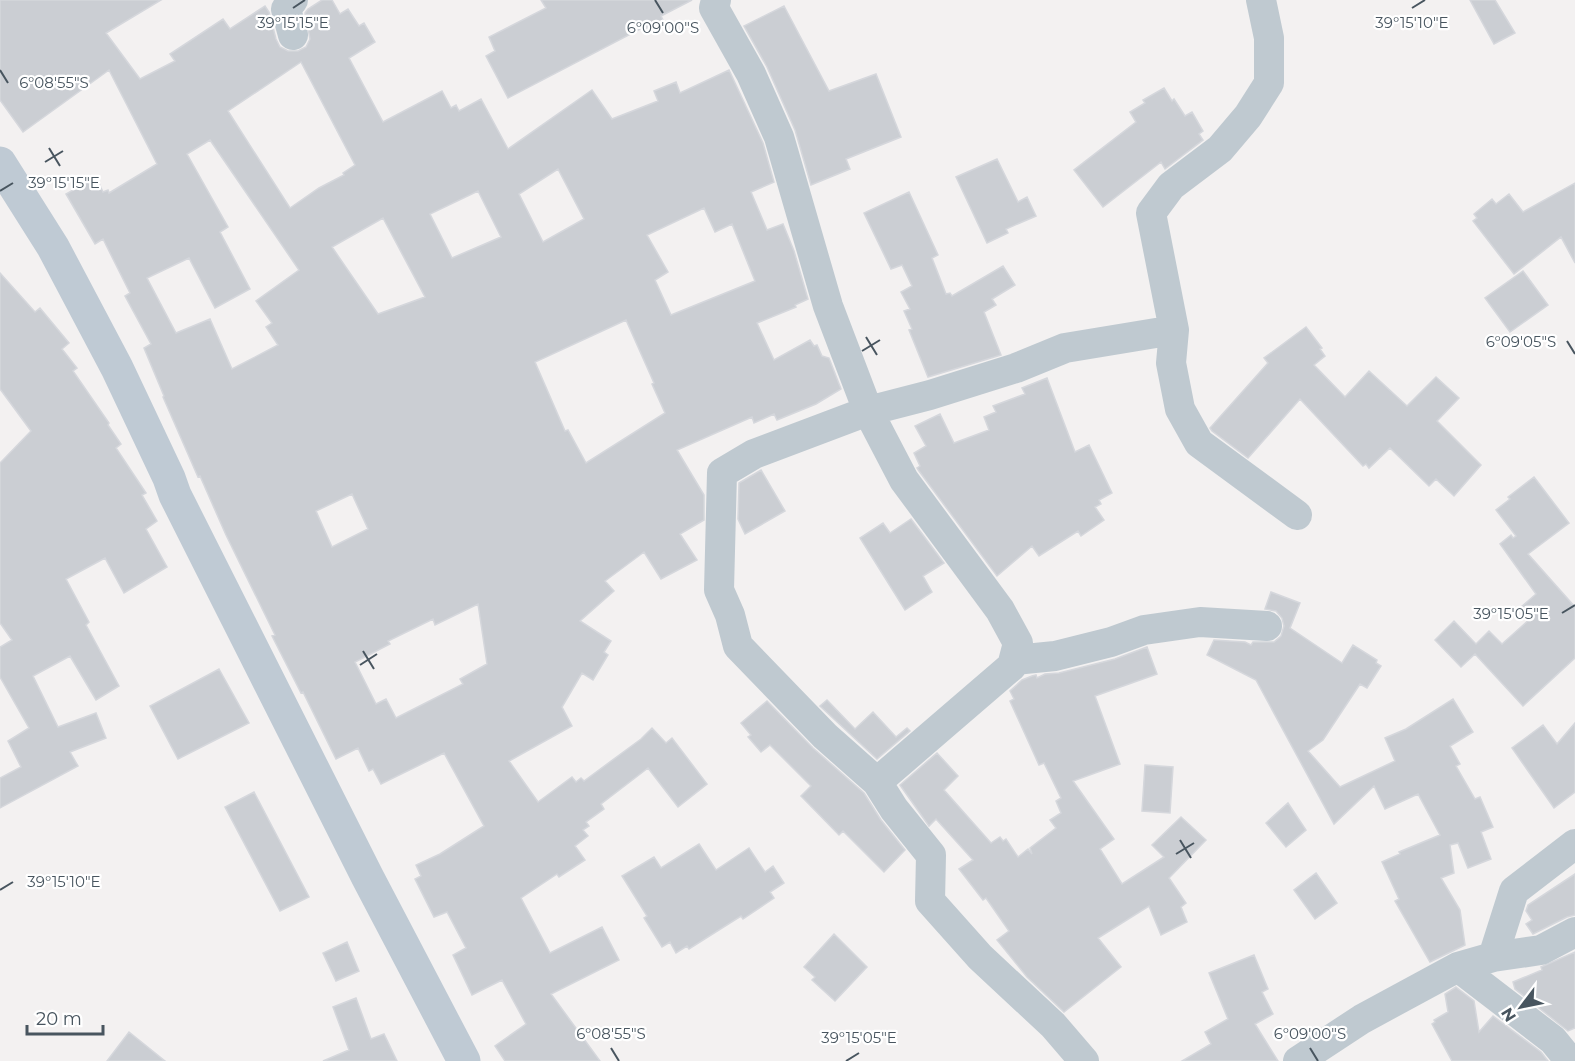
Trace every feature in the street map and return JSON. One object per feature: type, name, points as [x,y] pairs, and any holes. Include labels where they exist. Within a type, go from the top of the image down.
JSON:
[{"type":"main road","points":[[0,163],[52,247],[117,368],[175,495],[368,878],[464,1061]]},
{"type":"street","points":[[293,0],[286,9],[293,35]]},
{"type":"street","points":[[716,0],[714,8],[751,74],[779,137],[828,306],[868,411],[904,480],[1000,610],[1018,643],[1012,666],[996,682],[877,782]]},
{"type":"street","points":[[1261,0],[1269,38],[1269,82],[1248,116],[1220,149],[1171,186],[1151,213],[1174,330],[1171,363],[1180,409],[1199,443],[1298,515]]},
{"type":"street","points":[[1084,1061],[1053,1025],[980,957],[930,901],[931,855],[894,809],[877,782],[825,736],[738,646],[730,615],[719,590],[722,473],[754,454],[868,411],[930,395],[1005,371],[1065,348],[1174,330]]},
{"type":"street","points":[[1014,660],[1055,656],[1111,642],[1144,630],[1200,622],[1267,626]]},
{"type":"street","points":[[1493,957],[1514,891],[1575,844]]},
{"type":"street","points":[[1298,1061],[1362,1019],[1458,967],[1493,957],[1541,950],[1575,932]]},
{"type":"street","points":[[1458,967],[1553,1040],[1570,1061]]},
{"type":"building","points":[[0,0],[161,0],[106,33],[140,79],[175,61],[170,54],[223,19],[230,29],[265,6],[280,47],[288,51],[298,51],[306,47],[310,39],[305,13],[322,0],[332,0],[340,14],[348,9],[359,26],[364,23],[375,42],[349,58],[383,122],[442,91],[451,108],[456,105],[459,111],[481,99],[508,149],[592,90],[612,119],[658,101],[654,91],[676,82],[680,93],[729,70],[763,143],[774,182],[751,192],[767,230],[783,224],[794,251],[808,299],[795,305],[796,307],[757,323],[774,360],[810,340],[814,346],[817,345],[822,356],[829,358],[841,389],[816,404],[777,420],[774,414],[754,423],[752,417],[677,450],[704,495],[704,520],[680,534],[697,560],[661,579],[644,552],[605,581],[614,591],[580,621],[611,641],[604,652],[608,655],[593,680],[582,673],[562,707],[572,726],[509,761],[538,802],[572,777],[576,782],[581,778],[584,781],[641,739],[652,728],[666,743],[672,738],[707,784],[678,807],[648,768],[601,804],[604,809],[586,822],[589,826],[583,830],[588,836],[575,846],[585,860],[559,877],[557,874],[521,898],[550,953],[602,927],[619,960],[551,994],[600,1061],[505,1061],[495,1046],[526,1024],[502,980],[472,995],[453,955],[466,948],[447,912],[434,917],[415,879],[421,876],[416,865],[440,854],[484,826],[444,753],[381,784],[373,769],[369,771],[358,748],[336,759],[272,636],[275,635],[200,476],[198,477],[163,397],[144,348],[151,344],[125,296],[130,293],[103,239],[95,244],[66,194],[96,177],[103,192],[108,190],[109,193],[157,164],[109,70],[23,132],[0,100]],"holes":[[[301,62],[355,165],[343,173],[344,175],[319,188],[290,208],[228,111]],[[210,140],[299,270],[256,301],[272,323],[266,327],[278,345],[232,369],[210,319],[176,333],[147,278],[189,258],[215,308],[250,289],[220,232],[228,227],[187,154]],[[558,169],[584,219],[543,242],[519,194]],[[478,191],[501,237],[452,258],[430,214]],[[704,208],[715,232],[732,224],[755,281],[671,315],[655,280],[668,272],[647,235]],[[383,218],[425,297],[378,314],[332,247]],[[626,320],[665,413],[586,463],[568,430],[565,431],[535,362]],[[352,494],[368,529],[332,547],[316,511]],[[478,604],[487,664],[460,679],[463,684],[396,718],[386,699],[376,704],[355,662],[390,644],[388,641],[433,619],[435,625]]]},
{"type":"building","points":[[541,0],[692,0],[661,16],[663,20],[643,30],[642,28],[508,98],[486,56],[495,51],[489,37],[546,8]]},
{"type":"building","points":[[1470,0],[1495,0],[1515,33],[1494,44]]},
{"type":"building","points":[[784,6],[829,91],[876,74],[901,137],[846,159],[850,169],[811,185],[795,130],[767,67],[744,26]]},
{"type":"building","points":[[1164,88],[1185,116],[1192,112],[1203,131],[1199,134],[1203,140],[1165,169],[1161,162],[1103,207],[1074,170],[1136,122],[1130,112],[1145,103],[1143,100]]},
{"type":"building","points":[[997,159],[1018,202],[1027,197],[1036,216],[1006,229],[1008,233],[987,243],[956,177]]},
{"type":"building","points":[[1575,183],[1575,263],[1561,237],[1514,274],[1473,221],[1477,218],[1474,214],[1492,199],[1496,204],[1509,194],[1523,212]]},
{"type":"building","points":[[909,192],[938,255],[932,258],[946,294],[950,293],[952,296],[1003,266],[1015,285],[992,299],[996,305],[984,312],[1001,355],[928,377],[904,311],[910,309],[901,292],[912,286],[902,265],[891,269],[864,213]]},
{"type":"building","points":[[1523,271],[1548,305],[1510,332],[1485,298]]},
{"type":"building","points":[[0,273],[35,312],[40,308],[69,343],[62,349],[77,368],[73,371],[109,423],[108,425],[121,444],[116,448],[146,493],[142,495],[157,521],[146,529],[167,567],[124,593],[105,558],[66,579],[89,622],[86,625],[119,686],[96,700],[70,656],[33,676],[58,727],[96,713],[106,738],[70,752],[78,766],[0,808],[0,778],[21,767],[8,741],[29,728],[0,677],[0,647],[12,640],[0,623],[0,463],[31,431],[0,389]]},
{"type":"building","points":[[1306,327],[1322,348],[1320,349],[1325,356],[1314,365],[1345,397],[1369,371],[1407,406],[1436,377],[1459,398],[1437,421],[1481,465],[1454,496],[1436,479],[1429,486],[1390,448],[1369,468],[1366,464],[1363,466],[1300,399],[1248,458],[1212,431],[1210,428],[1268,363],[1264,358]]},
{"type":"building","points":[[1047,378],[1075,452],[1089,445],[1112,493],[1099,500],[1101,504],[1095,507],[1104,520],[1081,536],[1078,531],[1039,556],[1032,546],[997,576],[917,468],[920,466],[914,453],[926,446],[915,426],[940,414],[954,443],[989,430],[984,417],[996,412],[993,406],[1025,394],[1022,388]]},
{"type":"building","points":[[761,470],[785,511],[745,534],[738,519],[739,483]]},
{"type":"building","points":[[1534,477],[1569,523],[1528,554],[1575,607],[1575,658],[1523,706],[1475,654],[1461,667],[1435,640],[1454,621],[1476,644],[1489,631],[1502,644],[1531,618],[1521,607],[1536,594],[1500,544],[1511,535],[1513,538],[1516,536],[1496,510],[1510,499],[1508,497]]},
{"type":"building","points":[[911,519],[944,563],[923,576],[932,592],[905,610],[860,538],[883,523],[890,533]]},
{"type":"building","points":[[1271,592],[1300,603],[1290,628],[1342,663],[1353,645],[1377,660],[1376,663],[1381,666],[1367,688],[1360,684],[1323,740],[1308,751],[1340,787],[1395,761],[1385,738],[1406,729],[1453,699],[1473,732],[1450,746],[1460,764],[1456,766],[1475,799],[1480,797],[1493,827],[1481,832],[1491,859],[1468,868],[1458,843],[1450,845],[1454,873],[1441,878],[1460,910],[1465,945],[1430,962],[1395,901],[1399,899],[1382,862],[1400,854],[1399,852],[1440,835],[1418,794],[1385,809],[1374,786],[1334,824],[1256,680],[1207,655],[1214,640],[1245,642],[1251,645],[1253,642],[1274,642],[1281,636],[1284,626],[1282,618],[1276,611],[1265,609]]},
{"type":"building","points":[[1147,647],[1157,674],[1095,696],[1120,764],[1073,781],[1114,839],[1100,849],[1122,884],[1164,857],[1152,845],[1181,817],[1206,840],[1169,878],[1186,903],[1181,907],[1187,922],[1161,935],[1149,906],[1098,938],[1121,967],[1064,1012],[1027,977],[997,940],[1009,931],[986,898],[983,900],[959,869],[973,860],[936,819],[929,826],[900,785],[937,753],[958,776],[944,790],[991,843],[1000,837],[1003,841],[1006,839],[1018,857],[1028,849],[1032,854],[1030,848],[1056,828],[1050,820],[1061,813],[1056,801],[1061,798],[1044,763],[1039,765],[1010,701],[1014,699],[1010,691],[1022,680],[1032,676],[1036,675],[1037,678],[1045,674],[1059,673],[1115,659]]},
{"type":"building","points":[[219,669],[249,723],[178,759],[150,706]]},
{"type":"building","points":[[827,700],[855,729],[873,712],[896,737],[907,728],[910,731],[877,759],[820,706]]},
{"type":"building","points":[[767,701],[813,748],[864,793],[881,820],[905,850],[884,872],[843,831],[839,835],[801,796],[811,786],[770,745],[761,752],[748,737],[751,735],[741,723]]},
{"type":"building","points":[[1575,723],[1575,792],[1554,808],[1512,748],[1543,725],[1557,744]]},
{"type":"building","points":[[1145,765],[1173,767],[1170,813],[1142,811]]},
{"type":"building","points":[[254,792],[309,897],[280,911],[225,807]]},
{"type":"building","points":[[1288,803],[1306,830],[1286,847],[1266,823]]},
{"type":"building","points":[[699,844],[716,870],[749,848],[765,872],[773,866],[784,883],[770,892],[774,898],[743,919],[741,916],[689,949],[687,946],[676,953],[670,942],[662,947],[644,918],[647,916],[622,876],[654,857],[661,868]]},
{"type":"building","points":[[1316,873],[1337,903],[1315,919],[1294,890]]},
{"type":"building","points":[[1575,874],[1575,915],[1533,934],[1526,924],[1532,920],[1526,911],[1528,905]]},
{"type":"building","points":[[834,934],[867,967],[835,1001],[812,980],[815,977],[804,967]]},
{"type":"building","points":[[347,942],[359,971],[336,981],[323,953]]},
{"type":"building","points":[[1575,952],[1575,1028],[1568,1031],[1515,989],[1513,982],[1542,970],[1541,967]]},
{"type":"building","points":[[1254,955],[1268,989],[1262,992],[1273,1014],[1255,1024],[1278,1061],[1182,1061],[1211,1044],[1205,1032],[1228,1019],[1209,973]]},
{"type":"building","points":[[1456,987],[1474,1001],[1479,1032],[1493,1016],[1541,1052],[1548,1061],[1452,1061],[1432,1024],[1434,1020],[1448,1012],[1445,994]]},
{"type":"building","points":[[356,998],[371,1039],[384,1034],[397,1061],[323,1061],[349,1050],[333,1007]]},
{"type":"building","points":[[129,1032],[165,1061],[107,1061]]}]
